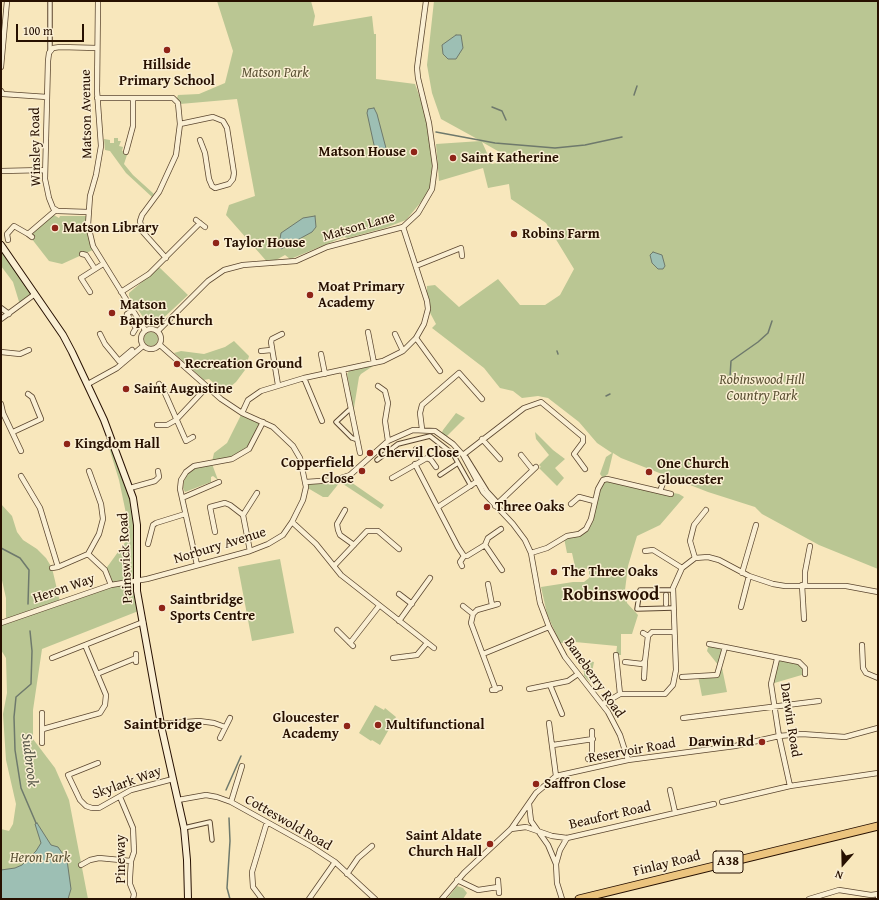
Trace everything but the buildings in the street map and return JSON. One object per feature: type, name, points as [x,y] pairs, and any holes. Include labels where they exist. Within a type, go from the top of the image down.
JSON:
[{"type":"highway","name":"Finlay Road","points":[[579,899],[878,826]]},
{"type":"main road","name":"Painswick Road","points":[[1,245],[63,335],[88,384],[130,488],[137,525],[136,582],[160,724],[184,828],[188,860],[188,899]]},
{"type":"street","points":[[1,68],[7,1]]},
{"type":"street","name":"Winsley Road","points":[[50,1],[50,51],[48,61],[45,170],[49,198],[56,210]]},
{"type":"street","name":"Matson Avenue","points":[[98,1],[97,98],[100,154],[88,212],[88,225],[93,246],[145,330]]},
{"type":"street","name":"Matson Lane","points":[[158,331],[208,281],[227,269],[243,265],[296,261],[328,247],[403,227],[418,213],[432,189],[434,174],[429,123],[418,78],[426,1]]},
{"type":"street","points":[[50,51],[60,47],[97,48]]},
{"type":"street","points":[[1,91],[3,94],[47,97]]},
{"type":"street","points":[[97,98],[172,98],[178,103],[180,124],[178,147],[171,168],[160,192],[142,215],[140,221],[142,231],[166,258]]},
{"type":"street","points":[[126,152],[133,126],[133,98]]},
{"type":"street","points":[[180,124],[213,117],[223,121],[227,128],[234,173],[233,179],[229,184],[215,188],[212,186],[208,179],[205,153],[200,140]]},
{"type":"street","points":[[3,173],[45,170]]},
{"type":"street","points":[[8,240],[7,234],[14,226],[30,235],[56,210],[60,212],[88,212]]},
{"type":"street","points":[[122,292],[149,274],[166,258],[198,221],[205,227]]},
{"type":"street","points":[[242,413],[245,403],[252,396],[278,385],[374,363],[403,351],[416,338],[424,324],[428,309],[403,227]]},
{"type":"street","points":[[416,266],[461,248],[462,256]]},
{"type":"street","points":[[82,254],[86,254],[95,270]]},
{"type":"street","points":[[90,292],[81,278],[103,264]]},
{"type":"street","points":[[1,319],[35,294]]},
{"type":"street","points":[[1,308],[9,314]]},
{"type":"street","points":[[133,310],[126,313],[136,328],[133,333]]},
{"type":"street","points":[[151,329],[158,331],[162,339],[160,345],[150,350],[143,346],[140,339],[145,330],[151,329]]},
{"type":"street","points":[[368,332],[374,363]]},
{"type":"street","points":[[100,334],[105,344],[121,361]]},
{"type":"street","points":[[278,385],[271,350],[272,339],[282,334]]},
{"type":"street","points":[[395,334],[403,351]]},
{"type":"street","points":[[416,338],[440,371]]},
{"type":"street","name":"Norbury Avenue","points":[[136,582],[250,551],[268,544],[283,535],[292,522],[303,500],[306,482],[300,458],[293,446],[279,431],[242,413],[206,388],[160,345]]},
{"type":"street","points":[[121,361],[143,346]]},
{"type":"street","points":[[1,352],[20,354],[28,349]]},
{"type":"street","points":[[88,384],[112,371],[132,350]]},
{"type":"street","points":[[261,351],[271,350]]},
{"type":"street","points":[[321,354],[325,374]]},
{"type":"street","points":[[343,370],[360,453]]},
{"type":"street","points":[[306,482],[335,480],[350,475],[388,441],[403,433],[422,429],[420,413],[422,405],[459,373],[482,399]]},
{"type":"street","points":[[304,378],[322,421]]},
{"type":"street","points":[[159,384],[164,391],[186,441],[193,437]]},
{"type":"street","points":[[378,386],[385,391],[388,403],[385,421],[388,441]]},
{"type":"street","points":[[157,425],[167,425],[176,420],[206,388]]},
{"type":"street","points":[[13,432],[42,420],[32,397],[28,394]]},
{"type":"street","points":[[521,455],[535,468],[497,505],[463,455],[524,408],[541,402],[583,437],[583,442],[574,454],[585,469]]},
{"type":"street","points":[[1,404],[3,413],[21,451]]},
{"type":"street","points":[[349,410],[336,422],[352,438],[355,439]]},
{"type":"street","points":[[197,565],[180,489],[181,480],[186,472],[194,466],[232,459],[249,449],[263,422]]},
{"type":"street","name":"Baneberry Road","points":[[422,429],[435,431],[453,444],[463,455],[476,482],[520,531],[531,553],[538,597],[549,628],[562,652],[603,704],[620,735],[628,760]]},
{"type":"street","points":[[377,460],[398,444],[426,435],[432,437],[448,448],[471,486]]},
{"type":"street","points":[[482,439],[500,459]]},
{"type":"street","points":[[416,449],[422,459]]},
{"type":"street","points":[[392,478],[422,459],[427,458],[431,460],[436,468]]},
{"type":"street","points":[[440,475],[458,463]]},
{"type":"street","points":[[415,464],[464,556]]},
{"type":"street","points":[[130,488],[156,481],[159,477],[158,470]]},
{"type":"street","points":[[52,568],[58,567],[88,554],[100,534],[103,519],[101,504],[89,471]]},
{"type":"street","points":[[21,476],[43,515],[58,567]]},
{"type":"street","points":[[531,553],[547,548],[567,536],[583,532],[591,519],[594,501],[601,482],[607,479],[671,494]]},
{"type":"street","points":[[26,485],[31,481]]},
{"type":"street","points":[[660,491],[664,481]]},
{"type":"street","points":[[182,498],[219,482]]},
{"type":"street","points":[[438,507],[476,482]]},
{"type":"street","points":[[243,515],[257,493]]},
{"type":"street","points":[[571,504],[579,497],[594,501]]},
{"type":"street","points":[[215,532],[210,507],[225,503],[230,505],[243,515],[250,551]]},
{"type":"street","points":[[345,510],[337,524],[338,530],[340,535],[354,545]]},
{"type":"street","points":[[695,558],[690,541],[694,525],[706,510]]},
{"type":"street","points":[[148,544],[152,526],[156,523],[186,514]]},
{"type":"street","points":[[292,522],[316,544],[341,575],[434,648]]},
{"type":"street","points":[[742,573],[756,525]]},
{"type":"street","points":[[462,566],[460,562],[464,556],[467,556],[485,545],[488,538],[501,529]]},
{"type":"street","points":[[334,566],[354,545],[362,534],[367,531],[373,530],[378,532],[399,549]]},
{"type":"street","points":[[485,545],[502,570]]},
{"type":"street","points":[[803,549],[809,548],[804,585],[804,619]]},
{"type":"street","points":[[645,550],[653,550],[682,568]]},
{"type":"street","points":[[88,554],[105,570],[111,585]]},
{"type":"street","points":[[603,704],[620,694],[665,694],[673,685],[676,670],[673,590],[682,568],[695,558],[708,557],[719,560],[742,573],[773,584],[846,586],[878,592]]},
{"type":"street","points":[[741,607],[749,576]]},
{"type":"street","points":[[399,621],[430,578]]},
{"type":"street","name":"Heron Way","points":[[1,623],[111,585],[136,582]]},
{"type":"street","points":[[488,584],[492,605]]},
{"type":"street","points":[[673,590],[640,590],[637,609],[673,608]]},
{"type":"street","points":[[399,594],[412,604]]},
{"type":"street","points":[[666,599],[673,599]]},
{"type":"street","points":[[496,689],[471,623],[473,614],[484,607],[498,604]]},
{"type":"street","points":[[337,630],[352,645],[379,606]]},
{"type":"street","points":[[463,606],[473,614]]},
{"type":"street","points":[[55,658],[143,622]]},
{"type":"street","points":[[483,654],[549,628]]},
{"type":"street","points":[[644,678],[648,636],[652,632],[674,632]]},
{"type":"street","points":[[643,633],[648,636]]},
{"type":"street","points":[[393,658],[417,655],[427,643]]},
{"type":"street","points":[[709,644],[803,664],[806,674]]},
{"type":"street","points":[[43,729],[100,712],[105,705],[106,695],[85,645]]},
{"type":"street","points":[[862,645],[863,668],[866,672],[878,678]]},
{"type":"street","points":[[682,677],[717,675],[725,647]]},
{"type":"street","points":[[616,655],[620,694]]},
{"type":"street","points":[[97,674],[136,658]]},
{"type":"street","name":"Darwin Road","points":[[777,659],[771,684],[779,736],[790,786]]},
{"type":"street","points":[[625,662],[642,664],[645,661]]},
{"type":"street","points":[[528,689],[568,681],[578,674]]},
{"type":"street","points":[[550,685],[562,714]]},
{"type":"street","points":[[683,718],[819,701]]},
{"type":"street","points":[[42,713],[42,743]]},
{"type":"street","points":[[220,738],[230,718]]},
{"type":"street","points":[[160,724],[199,721],[214,723],[225,727]]},
{"type":"street","points":[[549,723],[556,776]]},
{"type":"street","name":"Reservoir Road","points":[[442,899],[457,880],[511,829],[536,792],[556,776],[628,760],[736,746],[779,736],[802,734],[845,737],[878,728]]},
{"type":"street","points":[[588,759],[592,757],[592,731]]},
{"type":"street","points":[[553,745],[593,739]]},
{"type":"street","name":"Skylark Way","points":[[98,762],[66,776],[80,800],[86,806],[99,808],[131,790],[173,779]]},
{"type":"street","points":[[231,802],[242,766]]},
{"type":"street","points":[[722,802],[790,786],[878,773]]},
{"type":"street","points":[[670,790],[675,812]]},
{"type":"street","name":"Cotteswold Road","points":[[178,800],[206,795],[231,802],[312,847],[335,862],[375,899]]},
{"type":"street","name":"Pineway","points":[[120,797],[133,828],[134,852],[130,860],[130,884],[134,894],[133,899]]},
{"type":"street","points":[[529,802],[531,820],[548,845],[556,864]]},
{"type":"street","name":"Beaufort Road","points":[[511,829],[526,827],[552,836],[567,838],[714,804]]},
{"type":"street","points":[[184,828],[210,822],[212,840]]},
{"type":"street","points":[[262,899],[253,887],[252,872],[267,822]]},
{"type":"street","points":[[562,899],[557,883],[556,864],[560,850],[567,838]]},
{"type":"street","points":[[347,874],[358,858],[372,846]]},
{"type":"street","points":[[81,865],[90,860],[99,858],[130,860]]},
{"type":"street","points":[[309,899],[335,862]]},
{"type":"street","points":[[457,880],[478,890],[499,890],[498,880]]},
{"type":"street","points":[[809,899],[839,890],[871,895],[878,894]]},
{"type":"green space","name":"Matson Park","points":[[217,1],[311,1],[315,16],[313,26],[372,16],[374,34],[376,34],[376,79],[415,84],[429,123],[433,157],[431,185],[426,196],[406,220],[385,228],[348,238],[344,237],[290,259],[285,255],[269,264],[226,215],[229,205],[255,196],[237,99],[180,104],[177,98],[178,95],[199,94],[225,83],[233,51]]},
{"type":"green space","name":"Robinswood Hill Country Park","points":[[434,1],[878,1],[878,569],[819,545],[762,514],[755,507],[708,492],[621,458],[613,453],[608,474],[603,478],[600,474],[606,457],[612,453],[597,443],[579,422],[548,398],[538,396],[522,398],[513,391],[500,388],[484,368],[432,328],[436,324],[428,309],[430,310],[427,301],[427,286],[435,285],[459,307],[498,279],[520,305],[545,305],[560,295],[574,269],[546,223],[511,199],[509,184],[488,188],[483,168],[439,181],[436,144],[481,141],[441,119],[432,93],[427,65]],"holes":[[[482,142],[503,154],[504,161],[492,164]]]},
{"type":"green space","points":[[114,138],[118,138],[118,141],[121,141],[119,146],[123,147],[122,151],[128,152],[124,164],[133,175],[154,194],[152,197],[126,173],[110,151],[105,150],[104,139],[110,140],[110,143],[114,143]]},
{"type":"green space","points":[[52,214],[59,218],[60,216],[87,216],[95,249],[62,264],[49,261],[28,234]]},
{"type":"green space","points":[[1,240],[35,294],[20,305],[13,282],[1,266]]},
{"type":"green space","points":[[158,268],[160,268],[188,295],[157,324],[153,325],[147,323],[129,296],[129,293]]},
{"type":"green space","points":[[148,332],[154,332],[158,336],[158,342],[154,346],[148,346],[144,342],[144,336]]},
{"type":"green space","points":[[234,341],[249,356],[245,370],[236,382],[224,392],[209,379],[204,380],[174,353],[181,351],[204,354],[225,347]]},
{"type":"green space","points":[[376,364],[359,377],[354,408],[356,423],[347,374],[350,370]]},
{"type":"green space","points":[[242,413],[263,422],[249,449],[232,459],[212,462],[214,453],[227,443]]},
{"type":"green space","points":[[456,413],[465,418],[445,438],[441,435],[443,430]]},
{"type":"green space","points":[[535,432],[553,450],[565,459],[555,468],[564,478],[557,486],[539,468],[541,467],[539,465],[549,455],[536,439]]},
{"type":"green space","name":"Heron Park","points":[[112,439],[133,498],[141,610],[42,649],[33,710],[33,739],[55,768],[69,800],[88,899],[1,899],[1,829],[9,831],[13,824],[16,804],[6,760],[3,714],[7,693],[6,658],[1,650],[1,622],[6,620],[6,598],[1,576],[1,504],[12,516],[17,532],[23,540],[37,549],[46,558],[52,568],[60,602],[111,585],[105,570],[126,541],[128,523],[119,480],[107,441]]},
{"type":"green space","points":[[212,464],[218,480],[213,476],[211,477],[211,482],[185,492],[183,488],[184,481],[188,472],[198,467]]},
{"type":"green space","points":[[345,478],[384,505],[381,509],[340,482],[328,497],[323,497],[306,487],[306,482],[339,479],[340,481]]},
{"type":"green space","points":[[603,480],[679,494],[684,497],[660,525],[637,536],[628,566],[625,590],[627,603],[638,615],[632,634],[621,634],[621,655],[616,655],[617,646],[575,642],[560,643],[547,614],[541,587],[573,582],[584,582],[589,578],[589,568],[576,571],[572,553],[567,553],[564,538],[586,529]]},
{"type":"green space","points":[[280,559],[294,633],[252,641],[238,567]]},
{"type":"green space","points":[[709,644],[725,647],[721,663],[727,692],[702,696],[698,676],[717,675],[719,666],[707,651]]},
{"type":"green space","points":[[576,659],[594,662],[590,682],[584,676],[584,672]]},
{"type":"green space","points":[[777,659],[803,664],[805,674],[771,684]]},
{"type":"green space","name":"Multifunctional","points":[[375,705],[384,710],[385,708],[396,717],[380,745],[359,733]]},
{"type":"green space","points":[[457,886],[463,888],[467,893],[463,899],[447,899]]},
{"type":"water","points":[[456,35],[461,35],[463,48],[456,59],[448,59],[443,54],[442,45]]},
{"type":"water","points":[[374,108],[387,152],[376,154],[367,113],[368,109]]},
{"type":"water","points":[[315,216],[316,227],[312,232],[281,249],[278,240],[280,239],[281,233],[303,218]]},
{"type":"water","points":[[653,252],[662,255],[665,266],[663,269],[658,269],[652,263],[650,255]]},
{"type":"water","points":[[37,823],[51,845],[58,847],[67,860],[71,889],[68,899],[1,899],[1,870],[15,868],[22,865],[36,851],[41,843],[35,824]]},
{"type":"waterway","points":[[634,95],[637,86]]},
{"type":"waterway","points":[[492,107],[502,111],[506,120]]},
{"type":"waterway","points":[[436,132],[495,143],[555,148],[585,145],[622,137]]},
{"type":"waterway","points":[[730,377],[731,361],[768,333],[772,321]]},
{"type":"waterway","points":[[606,396],[610,394]]},
{"type":"waterway","name":"Sudbrook","points":[[1,548],[20,558],[29,570],[28,604]]},
{"type":"waterway","name":"Sudbrook","points":[[30,631],[32,651],[31,684],[16,697],[14,717],[15,750],[21,788],[36,823]]},
{"type":"waterway","points":[[226,790],[241,756]]},
{"type":"waterway","points":[[229,818],[230,841],[227,888],[230,899]]},
{"type":"place","name":"Hillside Primary School","points":[[167,50]]},
{"type":"place","name":"Matson House","points":[[414,152]]},
{"type":"place","name":"Saint Katherine","points":[[453,158]]},
{"type":"place","name":"Matson Library","points":[[55,228]]},
{"type":"place","name":"Robins Farm","points":[[514,234]]},
{"type":"place","name":"Taylor House","points":[[216,243]]},
{"type":"place","name":"Moat Primary Academy","points":[[310,295]]},
{"type":"place","name":"Matson Baptist Church","points":[[112,313]]},
{"type":"place","name":"Recreation Ground","points":[[177,364]]},
{"type":"place","name":"Saint Augustine","points":[[126,389]]},
{"type":"place","name":"Kingdom Hall","points":[[67,444]]},
{"type":"place","name":"Chervil Close","points":[[370,453]]},
{"type":"place","name":"Copperfield Close","points":[[362,471]]},
{"type":"place","name":"One Church Gloucester","points":[[649,472]]},
{"type":"place","name":"Three Oaks","points":[[487,507]]},
{"type":"place","name":"The Three Oaks","points":[[554,572]]},
{"type":"place","name":"Saintbridge Sports Centre","points":[[162,608]]},
{"type":"place","name":"Multifunctional","points":[[378,725]]},
{"type":"place","name":"Gloucester Academy","points":[[347,726]]},
{"type":"place","name":"Darwin Rd","points":[[762,742]]},
{"type":"place","name":"Saffron Close","points":[[536,784]]},
{"type":"place","name":"Saint Aldate Church Hall","points":[[490,844]]},
{"type":"district","name":"Robinswood","points":[[611,595]]},
{"type":"district","name":"Saintbridge","points":[[163,725]]}]
